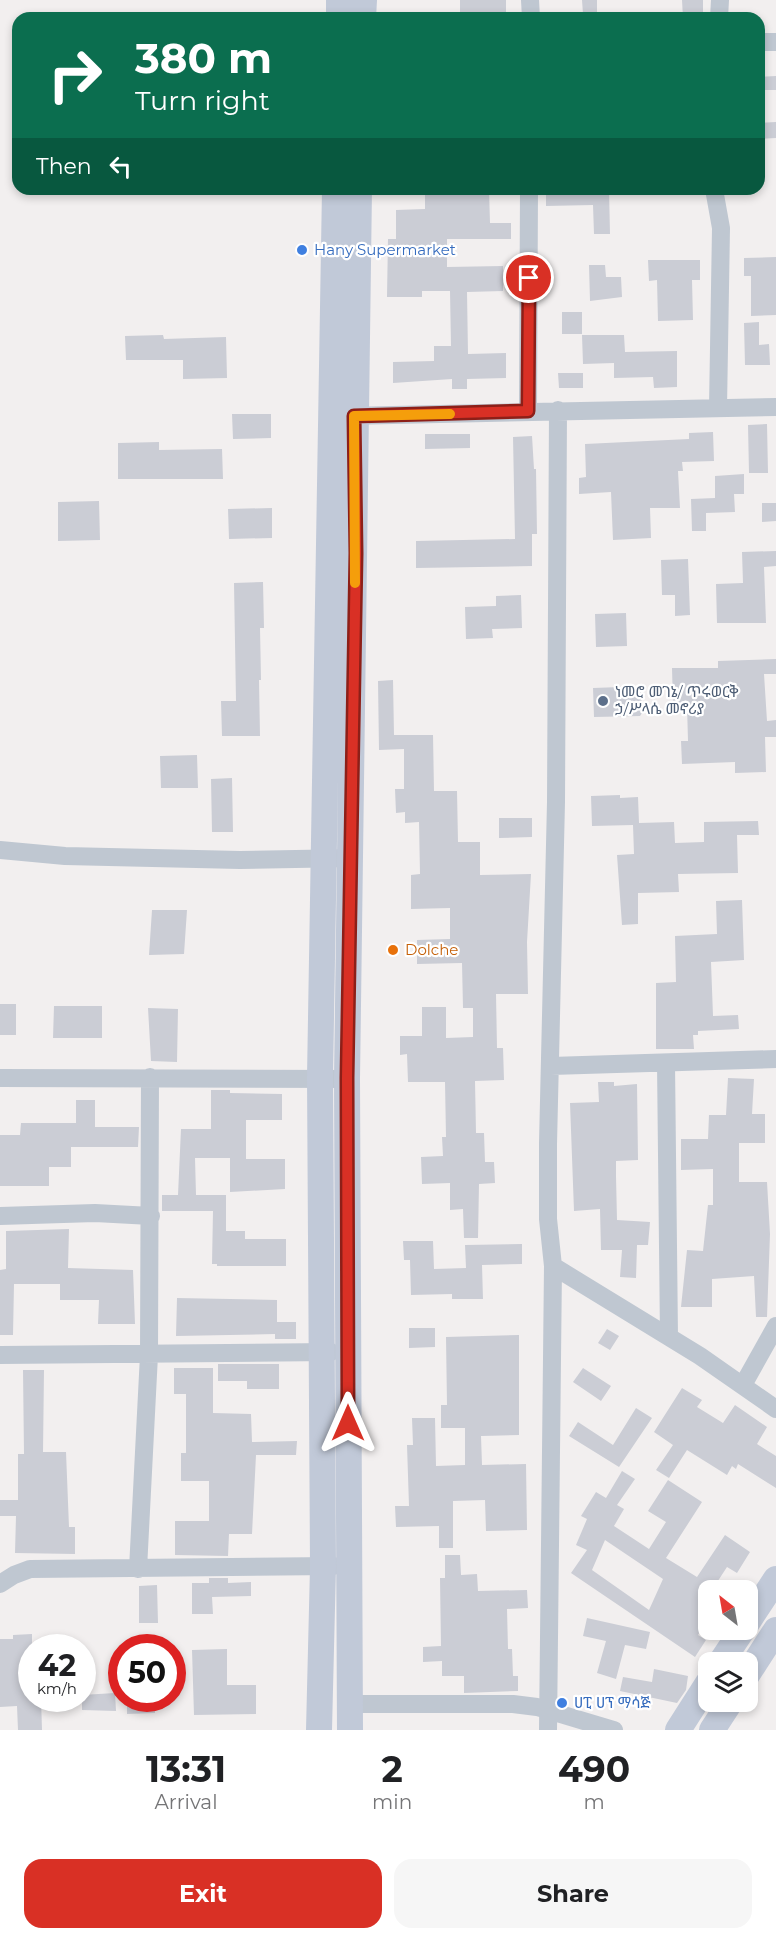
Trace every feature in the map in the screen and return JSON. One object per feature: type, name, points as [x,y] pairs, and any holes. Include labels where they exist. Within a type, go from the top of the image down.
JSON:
[{"type":"main road","points":[[319,1730],[335,1566],[348,1352],[347,1078],[356,553],[342,416],[335,195]]},
{"type":"main road","points":[[350,1730],[352,1704],[335,1566],[321,1351],[320,1077],[323,857],[342,416],[359,195]]},
{"type":"main road","points":[[758,1606],[776,1579]]},
{"type":"main road","points":[[758,1659],[776,1630]]},
{"type":"main road","points":[[678,1730],[698,1699]]},
{"type":"main road","points":[[712,1730],[724,1712]]},
{"type":"street","points":[[528,411],[529,195]]},
{"type":"street","points":[[715,195],[721,228],[718,408]]},
{"type":"street","points":[[342,416],[776,407]]},
{"type":"street","points":[[549,1721],[550,1364],[553,1266],[548,1219],[558,410]]},
{"type":"street","points":[[0,850],[65,856],[189,859],[351,858]]},
{"type":"street","points":[[551,1066],[776,1059]]},
{"type":"street","points":[[666,1063],[669,1337]]},
{"type":"street","points":[[138,1569],[149,1355],[150,1077]]},
{"type":"street","points":[[0,1078],[347,1078]]},
{"type":"street","points":[[0,1216],[95,1213],[151,1216]]},
{"type":"street","points":[[553,1266],[743,1384],[776,1409]]},
{"type":"street","points":[[743,1384],[776,1326]]},
{"type":"street","points":[[0,1355],[348,1352]]},
{"type":"street","points":[[0,1584],[30,1569],[335,1566]]},
{"type":"street","points":[[352,1704],[513,1704],[549,1721],[614,1730]]},
{"type":"building","points":[[460,0],[506,0],[506,12],[460,12]]},
{"type":"building","points":[[582,0],[597,0],[597,12],[583,12]]},
{"type":"building","points":[[682,0],[703,0],[703,12],[683,12]]},
{"type":"building","points":[[776,76],[776,90],[765,90],[765,77]]},
{"type":"building","points":[[776,122],[776,138],[765,139],[765,123]]},
{"type":"building","points":[[425,195],[489,195],[490,223],[511,223],[511,239],[447,239],[447,267],[503,266],[503,291],[467,292],[468,354],[506,353],[506,378],[467,379],[467,389],[452,389],[452,379],[393,383],[393,362],[434,361],[434,346],[451,346],[450,291],[422,291],[422,297],[387,297],[388,239],[396,239],[396,210],[425,209]]},
{"type":"building","points":[[546,195],[609,195],[610,234],[594,234],[593,205],[546,206]]},
{"type":"building","points":[[776,257],[776,315],[751,316],[751,276],[744,276],[744,258]]},
{"type":"building","points":[[648,260],[700,260],[700,280],[692,280],[693,320],[658,321],[657,280],[649,281]]},
{"type":"building","points":[[589,265],[605,265],[606,277],[621,277],[622,297],[590,301]]},
{"type":"building","points":[[562,312],[582,312],[582,334],[562,334]]},
{"type":"building","points":[[759,322],[759,345],[769,344],[770,365],[745,365],[744,323]]},
{"type":"building","points":[[163,335],[164,339],[226,337],[227,378],[183,379],[183,360],[126,360],[125,336]]},
{"type":"building","points":[[582,335],[624,335],[625,352],[677,351],[677,387],[654,388],[653,377],[614,378],[614,363],[583,364]]},
{"type":"building","points":[[558,373],[583,373],[583,388],[559,388]]},
{"type":"building","points":[[232,414],[271,414],[271,438],[233,439]]},
{"type":"building","points":[[767,424],[768,473],[749,473],[748,425]]},
{"type":"building","points":[[713,432],[714,461],[682,462],[683,471],[678,471],[680,508],[650,508],[651,538],[613,540],[611,492],[579,494],[579,478],[586,477],[585,444],[689,439],[689,433]]},
{"type":"building","points":[[425,434],[470,434],[470,448],[425,449]]},
{"type":"building","points":[[532,436],[534,469],[536,469],[537,534],[532,534],[532,566],[416,568],[416,541],[515,539],[513,437]]},
{"type":"building","points":[[159,442],[159,450],[222,449],[223,479],[118,479],[118,443]]},
{"type":"building","points":[[744,474],[744,494],[734,494],[735,512],[706,513],[706,531],[692,531],[691,499],[715,498],[715,476]]},
{"type":"building","points":[[99,501],[100,540],[58,541],[58,502]]},
{"type":"building","points":[[762,503],[776,503],[776,521],[762,522]]},
{"type":"building","points":[[272,508],[272,538],[229,539],[228,509]]},
{"type":"building","points":[[776,551],[776,566],[764,567],[766,623],[717,623],[716,584],[743,583],[742,552]]},
{"type":"building","points":[[688,559],[690,615],[675,616],[675,595],[662,595],[661,560]]},
{"type":"building","points":[[263,582],[264,628],[260,628],[260,736],[222,736],[221,701],[236,701],[234,583]]},
{"type":"building","points":[[521,595],[522,628],[492,629],[493,638],[466,639],[465,607],[496,606],[496,596]]},
{"type":"building","points":[[626,613],[627,646],[596,647],[595,614]]},
{"type":"building","points":[[776,659],[776,674],[764,674],[767,721],[776,720],[776,737],[765,737],[766,772],[735,773],[735,762],[682,764],[681,741],[688,741],[687,705],[673,705],[672,668],[718,668],[718,661]]},
{"type":"building","points":[[393,680],[394,735],[433,735],[434,791],[457,791],[458,842],[480,842],[480,875],[531,874],[527,942],[528,994],[496,994],[497,1048],[503,1048],[504,1080],[475,1081],[476,1133],[484,1133],[485,1162],[494,1162],[495,1183],[479,1184],[478,1238],[464,1238],[463,1209],[450,1210],[450,1183],[422,1184],[421,1157],[443,1156],[442,1137],[446,1137],[445,1082],[408,1082],[407,1054],[400,1055],[400,1036],[422,1036],[422,1007],[446,1007],[446,1038],[473,1037],[473,1008],[463,1008],[462,963],[417,964],[417,940],[450,939],[450,908],[411,909],[411,875],[420,874],[419,822],[405,823],[405,812],[396,813],[395,789],[404,789],[404,749],[379,750],[378,681]]},
{"type":"building","points":[[621,687],[621,691],[641,690],[642,713],[640,716],[594,717],[593,688]]},
{"type":"building","points":[[197,755],[198,788],[161,788],[160,756]]},
{"type":"building","points":[[232,778],[233,832],[212,832],[211,779]]},
{"type":"building","points":[[620,795],[620,798],[638,797],[639,823],[674,822],[675,843],[704,842],[704,822],[758,821],[759,835],[737,835],[738,873],[678,874],[679,892],[638,893],[638,924],[622,925],[617,855],[634,854],[633,825],[592,826],[591,796]]},
{"type":"building","points":[[499,818],[532,818],[532,837],[499,838]]},
{"type":"building","points":[[742,900],[744,960],[711,962],[713,1016],[738,1015],[739,1029],[698,1031],[698,1035],[693,1035],[694,1049],[656,1049],[656,983],[676,982],[675,936],[717,934],[716,901]]},
{"type":"building","points":[[152,910],[187,910],[184,954],[149,955]]},
{"type":"building","points":[[0,1004],[16,1004],[16,1035],[0,1035]]},
{"type":"building","points":[[54,1006],[102,1006],[102,1038],[53,1038]]},
{"type":"building","points":[[148,1008],[178,1009],[177,1062],[151,1061]]},
{"type":"building","points":[[728,1078],[754,1079],[752,1114],[765,1114],[765,1143],[739,1143],[739,1182],[767,1182],[770,1234],[767,1317],[756,1317],[754,1276],[712,1279],[712,1307],[681,1307],[687,1250],[703,1251],[708,1205],[713,1205],[713,1169],[681,1170],[681,1139],[708,1139],[709,1115],[726,1115]]},
{"type":"building","points":[[598,1082],[614,1082],[614,1086],[637,1084],[638,1160],[616,1161],[617,1220],[650,1222],[648,1245],[637,1245],[636,1278],[620,1277],[622,1250],[601,1250],[600,1209],[574,1211],[570,1103],[599,1102]]},
{"type":"building","points":[[211,1090],[230,1090],[230,1093],[282,1094],[282,1120],[246,1120],[246,1159],[285,1159],[285,1189],[230,1192],[230,1158],[195,1158],[196,1195],[226,1195],[226,1231],[245,1231],[245,1239],[286,1239],[286,1266],[217,1266],[217,1264],[212,1264],[213,1211],[162,1211],[162,1195],[178,1195],[181,1129],[211,1129]]},
{"type":"building","points":[[76,1100],[95,1100],[95,1127],[139,1127],[138,1147],[71,1147],[71,1167],[49,1167],[49,1186],[0,1186],[0,1135],[20,1135],[21,1123],[76,1123]]},
{"type":"building","points":[[69,1229],[68,1268],[133,1270],[135,1324],[98,1324],[99,1300],[60,1300],[60,1284],[14,1284],[13,1335],[0,1335],[0,1270],[6,1269],[6,1231]]},
{"type":"building","points":[[403,1241],[433,1241],[434,1269],[466,1268],[465,1245],[522,1244],[522,1264],[482,1265],[483,1299],[452,1299],[452,1294],[411,1295],[410,1260],[404,1260]]},
{"type":"building","points":[[177,1298],[277,1300],[277,1322],[296,1322],[296,1339],[275,1339],[275,1334],[176,1336]]},
{"type":"building","points":[[409,1328],[435,1328],[435,1347],[409,1348]]},
{"type":"building","points":[[607,1329],[619,1336],[610,1350],[598,1343]]},
{"type":"building","points":[[519,1335],[519,1435],[481,1436],[482,1465],[526,1464],[527,1530],[486,1531],[485,1500],[453,1501],[453,1548],[439,1548],[439,1526],[396,1527],[395,1506],[409,1506],[407,1445],[413,1445],[412,1418],[435,1418],[436,1466],[465,1465],[465,1428],[441,1428],[441,1405],[447,1405],[446,1337]]},
{"type":"building","points":[[218,1364],[279,1364],[279,1389],[247,1389],[247,1381],[218,1381]]},
{"type":"building","points":[[174,1368],[213,1368],[213,1413],[251,1414],[252,1442],[297,1441],[296,1455],[256,1455],[252,1534],[229,1534],[228,1556],[175,1555],[175,1521],[209,1521],[209,1481],[181,1481],[181,1453],[186,1453],[186,1394],[174,1394]]},
{"type":"building","points":[[583,1368],[611,1386],[601,1401],[573,1382]]},
{"type":"building","points":[[23,1370],[44,1370],[43,1452],[66,1452],[69,1527],[75,1527],[75,1554],[15,1553],[16,1516],[0,1516],[0,1500],[18,1500],[18,1454],[24,1454]]},
{"type":"building","points":[[682,1388],[702,1400],[697,1407],[723,1423],[735,1405],[767,1427],[757,1444],[776,1456],[776,1488],[738,1464],[736,1469],[732,1466],[727,1475],[687,1450],[669,1478],[656,1470],[673,1445],[654,1432]]},
{"type":"building","points":[[636,1408],[652,1418],[619,1467],[569,1436],[578,1422],[613,1445]]},
{"type":"building","points":[[622,1471],[635,1479],[617,1505],[624,1509],[614,1526],[649,1549],[666,1522],[648,1511],[668,1480],[702,1502],[666,1558],[697,1577],[725,1535],[750,1552],[737,1573],[727,1567],[719,1580],[698,1580],[698,1640],[706,1640],[695,1657],[571,1573],[587,1550],[576,1545],[587,1519],[581,1516],[596,1492],[606,1498]],"holes":[[[605,1540],[663,1579],[649,1610],[592,1570]]]},
{"type":"building","points":[[445,1555],[460,1555],[461,1575],[477,1574],[478,1591],[527,1590],[528,1608],[507,1609],[508,1649],[512,1649],[513,1676],[518,1676],[518,1691],[464,1693],[464,1676],[442,1676],[442,1661],[423,1662],[423,1647],[441,1646],[440,1578],[445,1578]]},
{"type":"building","points":[[209,1578],[228,1578],[228,1583],[251,1582],[251,1596],[212,1597],[213,1614],[192,1614],[192,1583],[209,1583]]},
{"type":"building","points":[[157,1585],[158,1623],[139,1623],[139,1586]]},
{"type":"building","points":[[587,1618],[650,1632],[646,1649],[625,1645],[616,1679],[597,1673],[606,1641],[583,1636]]},
{"type":"building","points":[[13,1635],[18,1635],[18,1712],[41,1712],[42,1730],[18,1730],[17,1706],[0,1707],[0,1639],[13,1639]]},
{"type":"building","points":[[227,1649],[227,1685],[256,1685],[256,1714],[194,1715],[192,1650]]},
{"type":"building","points":[[654,1669],[688,1676],[686,1690],[677,1703],[620,1691],[623,1677],[652,1682]]},
{"type":"building","points":[[108,1693],[108,1711],[96,1710],[96,1694]]},
{"type":"building","points":[[127,1712],[155,1712],[155,1713],[127,1714]]},
{"type":"slow traffic","points":[[355,583],[354,416],[450,414]]},
{"type":"place","name":"Hany Supermarket","points":[[302,250]]},
{"type":"place","name":"ነመሮ መገኔ/ ጥሩወርቅ ኃ/ሥላሴ መኖሪያ","points":[[603,701]]},
{"type":"place","name":"Dolche","points":[[393,950]]},
{"type":"place","name":"ሀፒ ሀፕ ማሳጅ","points":[[562,1703]]},
{"type":"route","points":[[348,1423],[347,1078],[356,553],[354,416],[528,411],[529,278]]}]
